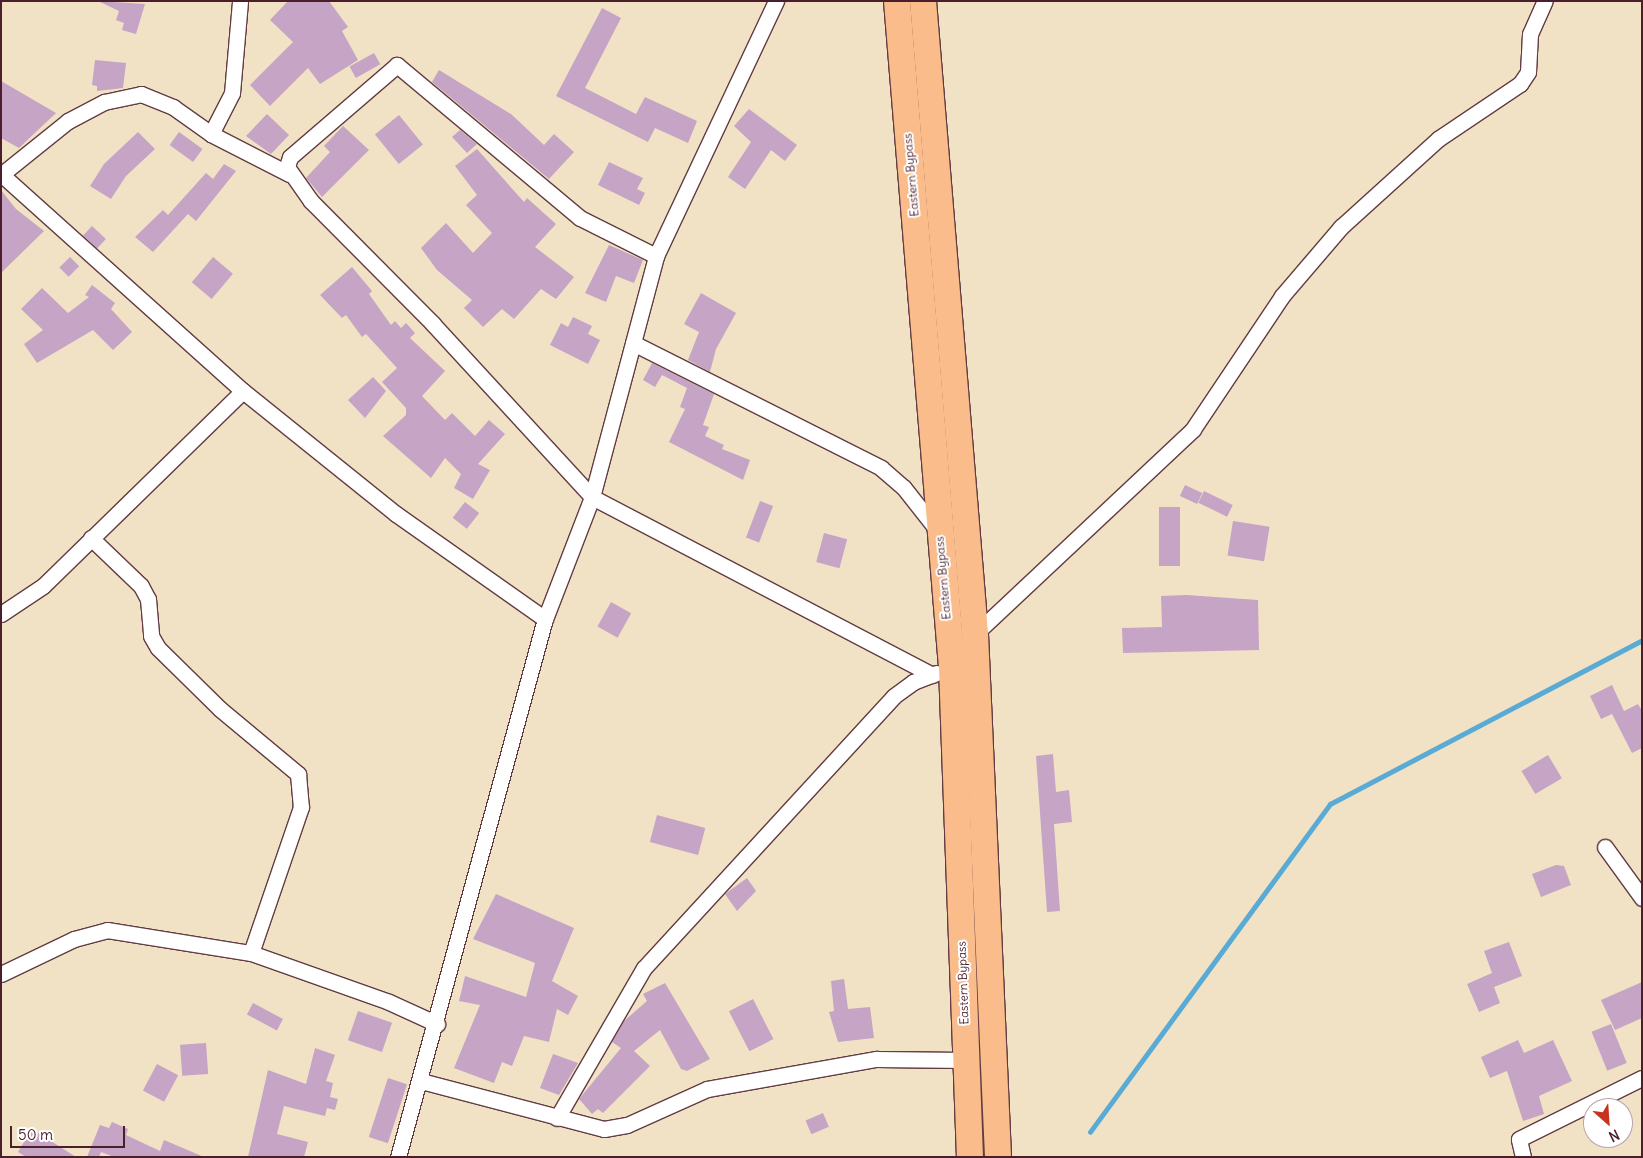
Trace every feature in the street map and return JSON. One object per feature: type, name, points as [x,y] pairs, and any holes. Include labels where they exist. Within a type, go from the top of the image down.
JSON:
[{"type":"highway","name":"Eastern Bypass","points":[[897,1],[939,532],[942,671],[966,1060],[970,1157]]},
{"type":"highway","points":[[923,1],[974,634],[998,1157]]},
{"type":"street","points":[[210,134],[232,92],[240,1]]},
{"type":"street","points":[[398,1157],[421,1081],[545,619],[592,497],[656,256],[776,1]]},
{"type":"street","points":[[974,634],[1193,429],[1293,280],[1341,227],[1438,139],[1520,84],[1528,72],[1530,34],[1545,1]]},
{"type":"street","points":[[289,174],[290,157],[397,65],[580,218],[656,256]]},
{"type":"street","points":[[545,619],[396,514],[243,391],[4,181],[68,121],[104,102],[141,94],[173,107],[210,134],[289,174],[592,497],[942,671]]},
{"type":"street","points":[[633,343],[881,468],[904,488],[939,532]]},
{"type":"street","points":[[1,614],[43,586],[243,391]]},
{"type":"street","points":[[91,538],[141,586],[148,599],[151,636],[158,648],[220,710],[298,774],[301,807],[251,953]]},
{"type":"street","points":[[557,1118],[644,968],[894,696],[942,671]]},
{"type":"street","points":[[1605,847],[1642,898]]},
{"type":"street","points":[[1,974],[74,939],[107,930],[251,953],[389,1002],[436,1024]]},
{"type":"street","points":[[421,1081],[604,1129],[626,1124],[707,1090],[876,1059],[966,1060]]},
{"type":"street","points":[[1523,1157],[1518,1139],[1642,1078]]},
{"type":"building","points":[[98,1],[145,4],[136,34],[122,30],[124,23],[116,20],[119,11]]},
{"type":"building","points":[[288,1],[329,1],[348,27],[342,31],[358,60],[320,84],[308,68],[270,106],[250,85],[293,42],[270,20]]},
{"type":"building","points":[[602,8],[621,18],[585,88],[636,114],[645,97],[697,121],[688,143],[655,128],[648,142],[556,96]]},
{"type":"building","points":[[374,53],[380,64],[356,78],[350,67]]},
{"type":"building","points":[[95,60],[126,63],[123,88],[97,91],[97,86],[92,85]]},
{"type":"building","points":[[439,70],[511,114],[544,145],[554,134],[574,152],[549,179],[432,82]]},
{"type":"building","points":[[1,81],[56,113],[19,148],[1,138]]},
{"type":"building","points":[[749,109],[797,145],[785,161],[771,150],[745,189],[728,177],[751,142],[734,126]]},
{"type":"building","points":[[267,114],[289,135],[271,154],[246,136]]},
{"type":"building","points":[[399,115],[423,145],[399,164],[375,135]]},
{"type":"building","points":[[343,126],[369,150],[322,197],[306,178],[330,152],[324,146]]},
{"type":"building","points":[[460,130],[477,144],[467,153],[452,137]]},
{"type":"building","points":[[138,132],[155,149],[126,176],[111,199],[90,186],[104,164]]},
{"type":"building","points":[[179,132],[202,149],[193,162],[170,145]]},
{"type":"building","points":[[477,149],[524,202],[527,198],[556,224],[535,247],[574,277],[556,299],[541,289],[514,319],[502,309],[483,327],[464,308],[472,300],[437,270],[421,248],[446,223],[473,253],[492,233],[466,205],[477,195],[455,166]]},
{"type":"building","points":[[609,162],[643,178],[637,189],[645,193],[639,205],[598,185]]},
{"type":"building","points":[[224,164],[236,171],[196,221],[188,214],[153,252],[135,237],[163,210],[168,215],[206,173],[213,179]]},
{"type":"building","points":[[1,190],[16,209],[44,231],[1,273]]},
{"type":"building","points":[[92,226],[106,239],[97,248],[83,236]]},
{"type":"building","points":[[609,245],[643,260],[634,283],[616,276],[606,302],[585,293]]},
{"type":"building","points":[[70,257],[79,266],[69,277],[59,268]]},
{"type":"building","points":[[213,257],[233,274],[212,299],[192,282]]},
{"type":"building","points":[[352,267],[372,291],[369,294],[391,325],[395,321],[401,328],[406,323],[415,333],[410,338],[445,371],[422,396],[445,420],[452,413],[475,436],[489,420],[505,434],[478,464],[490,470],[473,499],[454,488],[461,474],[445,458],[431,478],[383,436],[406,415],[406,408],[382,382],[397,368],[366,334],[362,337],[346,315],[342,318],[320,295]]},
{"type":"building","points":[[92,285],[115,303],[111,309],[132,332],[113,350],[93,330],[37,363],[24,344],[43,330],[21,309],[42,288],[68,313],[89,297],[85,295]]},
{"type":"building","points":[[701,293],[736,313],[716,349],[710,372],[688,360],[699,332],[684,324]]},
{"type":"building","points":[[573,317],[592,326],[588,334],[600,340],[588,364],[550,345],[561,323],[568,327]]},
{"type":"building","points":[[652,363],[714,394],[703,425],[709,427],[705,436],[724,445],[722,449],[750,460],[743,480],[669,442],[685,409],[680,407],[687,388],[662,375],[655,387],[643,380]]},
{"type":"building","points":[[373,377],[386,391],[365,418],[348,400]]},
{"type":"building","points":[[1185,485],[1202,493],[1197,504],[1180,496]]},
{"type":"building","points":[[1204,491],[1233,505],[1227,517],[1198,503]]},
{"type":"building","points":[[760,501],[773,506],[759,542],[746,537]]},
{"type":"building","points":[[465,502],[479,513],[467,529],[453,518]]},
{"type":"building","points":[[1159,507],[1180,507],[1180,566],[1159,566]]},
{"type":"building","points":[[1233,521],[1270,527],[1264,561],[1228,556]]},
{"type":"building","points":[[824,533],[847,539],[839,568],[816,562]]},
{"type":"building","points":[[1186,595],[1258,600],[1259,650],[1123,653],[1122,628],[1162,627],[1161,596]]},
{"type":"building","points":[[611,602],[631,613],[618,638],[597,626]]},
{"type":"building","points":[[1612,685],[1624,711],[1638,704],[1642,711],[1642,748],[1632,753],[1612,714],[1601,719],[1590,696]]},
{"type":"building","points":[[1053,754],[1056,792],[1069,790],[1072,822],[1054,824],[1060,911],[1047,912],[1036,756]]},
{"type":"building","points":[[1548,755],[1562,778],[1535,794],[1521,771]]},
{"type":"building","points":[[657,815],[705,828],[698,855],[650,842]]},
{"type":"building","points":[[1556,865],[1564,866],[1571,885],[1541,897],[1532,874]]},
{"type":"building","points":[[747,878],[756,891],[737,911],[725,894]]},
{"type":"building","points":[[496,894],[574,928],[552,981],[578,996],[568,1015],[557,1009],[549,1042],[524,1036],[512,1066],[502,1062],[494,1083],[454,1068],[480,1005],[459,1001],[465,976],[526,997],[535,963],[473,939]]},
{"type":"building","points":[[1509,942],[1522,976],[1494,987],[1500,1003],[1479,1012],[1467,984],[1492,973],[1484,951]]},
{"type":"building","points":[[844,979],[848,1009],[870,1007],[874,1038],[838,1042],[829,1012],[834,1011],[831,981]]},
{"type":"building","points":[[1642,982],[1642,1018],[1615,1030],[1601,1000]]},
{"type":"building","points":[[665,983],[710,1059],[687,1071],[681,1069],[660,1030],[634,1051],[650,1066],[603,1113],[598,1109],[592,1114],[579,1099],[621,1048],[612,1042],[624,1021],[647,1001],[643,994]]},
{"type":"building","points":[[753,999],[773,1039],[749,1051],[729,1011]]},
{"type":"building","points":[[253,1003],[283,1019],[277,1030],[247,1014]]},
{"type":"building","points":[[358,1011],[392,1023],[382,1052],[348,1040]]},
{"type":"building","points":[[1611,1024],[1627,1063],[1607,1071],[1592,1032]]},
{"type":"building","points":[[1518,1040],[1524,1053],[1553,1040],[1572,1081],[1539,1096],[1544,1114],[1523,1121],[1507,1071],[1490,1078],[1481,1057]]},
{"type":"building","points":[[206,1043],[208,1074],[182,1076],[180,1045]]},
{"type":"building","points":[[315,1048],[335,1055],[326,1081],[333,1083],[330,1097],[338,1099],[335,1110],[327,1108],[325,1116],[284,1106],[277,1134],[308,1142],[304,1157],[248,1157],[268,1070],[306,1084]]},
{"type":"building","points":[[553,1054],[578,1063],[559,1095],[540,1088]]},
{"type":"building","points":[[157,1064],[178,1075],[164,1102],[143,1090]]},
{"type":"building","points":[[388,1078],[407,1084],[388,1143],[369,1137]]},
{"type":"building","points":[[823,1113],[829,1127],[811,1134],[806,1120]]},
{"type":"building","points":[[112,1122],[128,1129],[126,1135],[160,1151],[164,1140],[204,1157],[114,1157],[101,1152],[99,1157],[87,1157],[100,1125],[109,1128]]},
{"type":"building","points":[[32,1129],[76,1157],[26,1157],[18,1152]]},
{"type":"waterway","points":[[1090,1132],[1330,804],[1642,640]]}]
